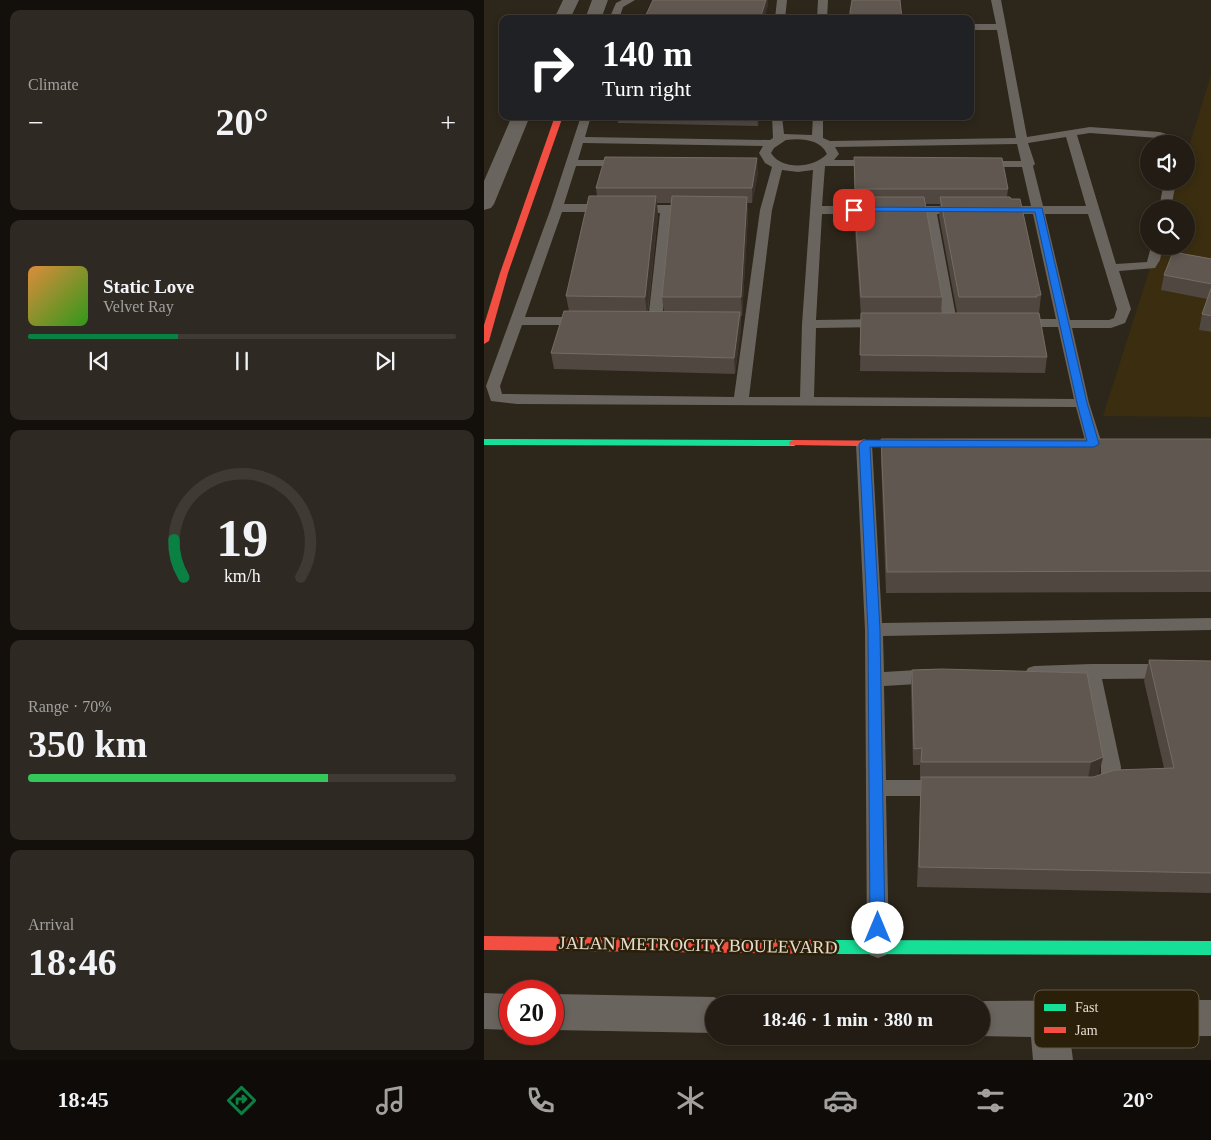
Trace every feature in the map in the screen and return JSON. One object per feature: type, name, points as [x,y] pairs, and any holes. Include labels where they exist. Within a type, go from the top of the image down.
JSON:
[{"type":"street","points":[[564,15],[571,0]]},
{"type":"street","points":[[594,15],[600,0]]},
{"type":"street","points":[[484,204],[519,120]]},
{"type":"street","points":[[484,342],[518,274],[558,120]]},
{"type":"street","points":[[484,442],[936,444]]},
{"type":"street","name":"JALAN METROCITY BOULEVARD","points":[[484,943],[878,948],[1211,948]]},
{"type":"street","points":[[484,1011],[499,1012]]},
{"type":"street","points":[[564,1012],[705,1015]]},
{"type":"street","points":[[990,1019],[1034,1020]]},
{"type":"lane","points":[[615,15],[619,5],[630,0]]},
{"type":"lane","points":[[780,15],[782,0]]},
{"type":"lane","points":[[822,15],[823,0]]},
{"type":"lane","points":[[996,0],[1022,140],[1082,403],[1094,444]]},
{"type":"lane","points":[[974,27],[1000,27]]},
{"type":"lane","points":[[585,120],[557,208],[518,274],[517,321],[493,386],[496,398],[526,400],[1082,403]]},
{"type":"lane","points":[[775,164],[765,153],[775,142],[778,120]]},
{"type":"lane","points":[[817,139],[818,120]]},
{"type":"lane","points":[[579,140],[775,142],[798,136],[817,139],[828,144],[1022,140],[1090,130],[1160,135]]},
{"type":"lane","points":[[1007,323],[1110,324],[1120,320],[1124,308],[1071,138],[1072,133]]},
{"type":"lane","points":[[806,401],[809,324],[822,164],[833,154],[828,144]]},
{"type":"lane","points":[[753,162],[799,168],[822,164],[892,163]]},
{"type":"lane","points":[[572,163],[638,163]]},
{"type":"lane","points":[[740,401],[746,322],[762,210],[775,164]]},
{"type":"lane","points":[[970,164],[1028,164]]},
{"type":"lane","points":[[557,208],[702,209]]},
{"type":"lane","points":[[654,321],[666,209]]},
{"type":"lane","points":[[817,210],[1093,210]]},
{"type":"lane","points":[[930,210],[950,322]]},
{"type":"lane","points":[[1112,268],[1150,265],[1155,255]]},
{"type":"lane","points":[[517,321],[596,321]]},
{"type":"lane","points":[[809,324],[894,322]]},
{"type":"lane","points":[[864,444],[874,630],[878,948]]},
{"type":"lane","points":[[874,630],[1211,624]]},
{"type":"lane","points":[[1015,674],[1091,671],[1211,671]]},
{"type":"lane","points":[[1079,788],[1089,788],[1110,780],[1111,767],[1091,671]]},
{"type":"lane","points":[[875,678],[948,676]]},
{"type":"lane","points":[[877,788],[964,788]]},
{"type":"shaded area","points":[[1211,75],[1211,417],[1103,416],[1154,255],[1195,255],[1195,200],[1172,200],[1174,190],[1195,190],[1195,135],[1193,135]]},
{"type":"building","points":[[653,0],[766,0],[761,15],[646,15]]},
{"type":"building","points":[[852,0],[900,0],[902,15],[850,15]]},
{"type":"building","points":[[605,157],[757,158],[752,188],[596,188]]},
{"type":"building","points":[[854,157],[1002,158],[1008,189],[855,189]]},
{"type":"building","points":[[589,196],[656,196],[645,297],[566,296]]},
{"type":"building","points":[[672,196],[747,197],[741,297],[662,297]]},
{"type":"building","points":[[854,197],[924,197],[942,297],[861,297]]},
{"type":"building","points":[[940,197],[1010,197],[1011,199],[1020,199],[1041,295],[1037,295],[1037,297],[959,297]]},
{"type":"building","points":[[1172,255],[1190,255],[1212,259],[1212,284],[1164,275]]},
{"type":"building","points":[[1212,286],[1212,316],[1202,314]]},
{"type":"building","points":[[564,311],[740,312],[734,358],[551,353]]},
{"type":"building","points":[[861,313],[1039,313],[1047,357],[860,355]]},
{"type":"building","points":[[881,439],[1212,439],[1212,571],[887,572]]},
{"type":"building","points":[[1149,660],[1212,661],[1212,873],[919,867],[921,777],[1093,777],[1115,770],[1174,768]]},
{"type":"building","points":[[942,669],[1087,673],[1103,757],[1091,762],[921,762],[922,748],[914,749],[912,670]]},
{"type":"traffic: fast","points":[[484,442],[794,443]]},
{"type":"traffic: fast","points":[[831,947],[1212,948]]},
{"type":"traffic: jam","points":[[484,341],[504,273],[558,120]]},
{"type":"traffic: jam","points":[[794,443],[920,444]]},
{"type":"traffic: jam","points":[[484,943],[831,947]]},
{"type":"route","points":[[854,210],[1039,210],[1082,403],[1094,444],[864,444],[874,630],[878,928]]}]
